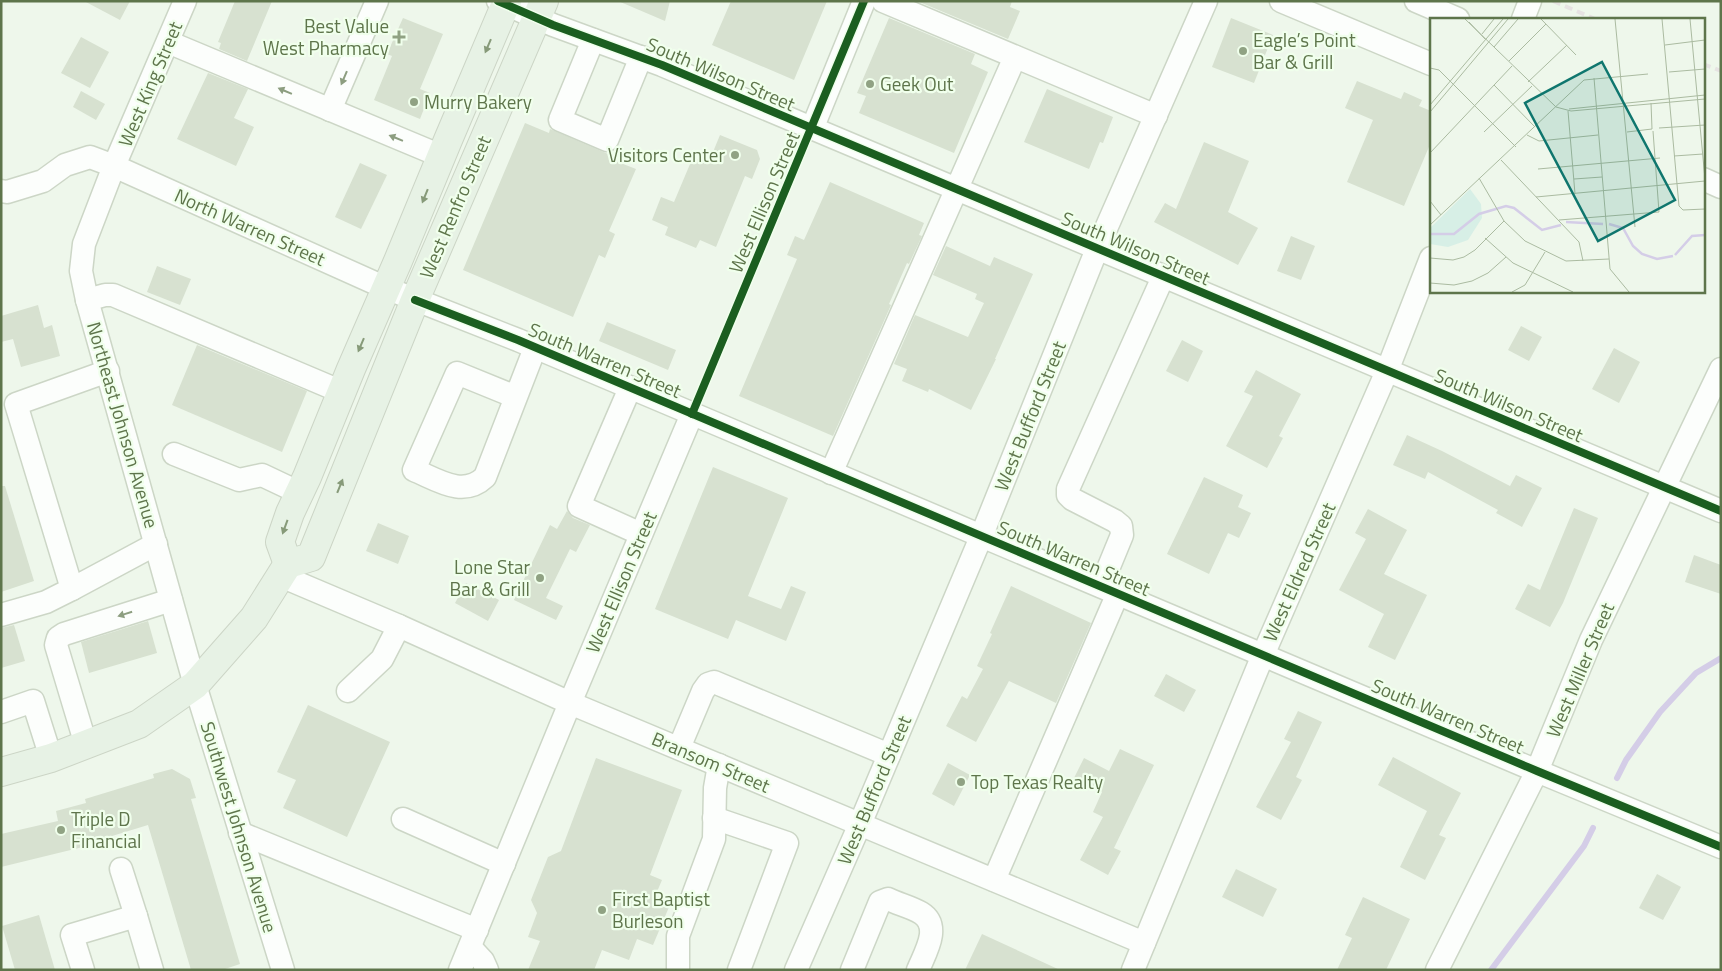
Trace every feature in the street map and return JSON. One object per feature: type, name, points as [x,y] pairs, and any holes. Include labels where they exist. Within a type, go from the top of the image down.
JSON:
[{"type":"main road","name":"West Renfro Street","points":[[504,2],[398,261],[290,513],[280,542],[284,570],[311,557],[415,300],[541,10]]},
{"type":"main road","points":[[1,772],[52,758],[139,724],[195,685],[254,618],[284,570]]},
{"type":"street","name":"West King Street","points":[[114,166],[185,1]]},
{"type":"street","points":[[330,110],[377,1]]},
{"type":"street","name":"West Ellison Street","points":[[812,129],[864,1]]},
{"type":"street","points":[[882,1],[1156,116]]},
{"type":"street","name":"West Bufford Street","points":[[797,969],[981,537],[1097,249],[1206,1]]},
{"type":"street","points":[[1281,1],[1430,64]]},
{"type":"street","points":[[1416,1],[1456,18]]},
{"type":"street","points":[[1523,18],[1530,1]]},
{"type":"street","name":"South Wilson Street","points":[[504,2],[541,10],[593,40],[641,57],[1721,511]]},
{"type":"street","points":[[593,40],[560,120],[607,140],[641,57]]},
{"type":"street","points":[[168,42],[441,156]]},
{"type":"street","points":[[831,473],[1015,57]]},
{"type":"street","name":"North Warren Street","points":[[1,191],[7,192],[43,181],[65,165],[90,158],[114,166],[415,300]]},
{"type":"street","name":"Northeast Johnson Avenue","points":[[114,166],[84,244],[82,271],[87,300],[195,685]]},
{"type":"street","points":[[1704,180],[1721,187]]},
{"type":"street","name":"West Eldred Street","points":[[1133,970],[1263,655],[1387,371],[1430,261]]},
{"type":"street","points":[[994,880],[1109,590],[1122,535],[1121,526],[1115,520],[1072,499],[1068,495],[1068,489],[1163,277]]},
{"type":"street","points":[[87,300],[105,295],[113,296],[342,392]]},
{"type":"street","name":"South Warren Street","points":[[415,300],[535,348],[1537,772],[1721,847]]},
{"type":"street","points":[[516,397],[457,372],[414,470],[454,487],[469,487],[478,484],[485,477],[535,348]]},
{"type":"street","name":"West Miller Street","points":[[1437,970],[1537,772],[1591,640],[1721,369]]},
{"type":"street","points":[[72,589],[9,406],[108,371]]},
{"type":"street","points":[[630,388],[579,506],[641,534]]},
{"type":"street","name":"West Ellison Street","points":[[460,970],[692,414]]},
{"type":"street","points":[[174,454],[239,480],[262,475],[300,493]]},
{"type":"street","points":[[1,615],[46,602],[156,544]]},
{"type":"street","name":"Bransom Street","points":[[284,570],[399,626],[570,703],[1144,942]]},
{"type":"street","points":[[86,744],[56,645],[58,638],[64,634],[171,600]]},
{"type":"street","points":[[348,691],[382,659],[399,626]]},
{"type":"street","points":[[679,748],[703,691],[708,684],[714,682],[889,755]]},
{"type":"street","name":"Southwest Johnson Avenue","points":[[195,685],[282,970]]},
{"type":"street","points":[[1,712],[33,701],[52,758]]},
{"type":"street","points":[[678,970],[678,936],[714,838],[715,788],[719,765]]},
{"type":"street","points":[[714,818],[787,844],[739,970]]},
{"type":"street","points":[[403,819],[504,864]]},
{"type":"street","points":[[240,833],[473,938],[487,970]]},
{"type":"street","points":[[121,869],[152,970]]},
{"type":"street","points":[[852,970],[880,902],[888,899],[922,914],[931,926],[931,938],[918,970]]},
{"type":"street","points":[[83,970],[72,935],[136,916]]},
{"type":"building","points":[[84,1],[130,1],[120,20]]},
{"type":"building","points":[[235,1],[272,1],[247,61],[219,49],[221,43],[218,42]]},
{"type":"building","points":[[618,1],[670,1],[665,21]]},
{"type":"building","points":[[731,1],[827,1],[794,80],[712,45]]},
{"type":"building","points":[[917,1],[1012,1],[1010,7],[1020,11],[1008,39]]},
{"type":"building","points":[[403,18],[443,34],[420,89],[430,93],[420,119],[374,100],[392,56],[387,54]]},
{"type":"building","points":[[889,18],[975,54],[971,64],[988,72],[954,153],[859,113],[866,96],[857,93]]},
{"type":"building","name":"Eagle’s Point Bar & Grill","points":[[1231,18],[1273,35],[1254,83],[1212,67]]},
{"type":"building","points":[[81,37],[109,52],[90,88],[61,73]]},
{"type":"building","points":[[208,73],[248,89],[234,118],[254,127],[236,166],[177,139]]},
{"type":"building","points":[[1357,81],[1401,99],[1404,92],[1422,100],[1419,106],[1430,111],[1430,144],[1404,206],[1347,182],[1373,120],[1345,108]]},
{"type":"building","points":[[1047,89],[1113,117],[1103,143],[1100,142],[1089,169],[1024,142]]},
{"type":"building","points":[[81,91],[105,104],[96,120],[73,107]]},
{"type":"building","points":[[525,123],[549,133],[550,129],[615,157],[613,160],[636,169],[609,231],[615,234],[605,258],[599,255],[573,317],[463,270]]},
{"type":"building","points":[[720,135],[757,150],[760,159],[752,179],[745,176],[716,247],[700,240],[696,248],[665,235],[668,227],[652,220],[661,197],[674,202],[693,157],[708,164]]},
{"type":"building","points":[[1204,142],[1249,161],[1228,212],[1258,228],[1238,265],[1154,222],[1165,203],[1176,209]]},
{"type":"building","points":[[360,163],[387,175],[361,229],[335,217]]},
{"type":"building","points":[[830,182],[924,223],[919,235],[922,236],[909,264],[907,263],[889,304],[891,305],[833,436],[739,396],[797,259],[787,255],[795,236],[804,240]]},
{"type":"building","points":[[1291,236],[1315,246],[1301,280],[1277,271]]},
{"type":"building","points":[[946,246],[990,266],[994,257],[1033,274],[996,359],[971,410],[929,389],[928,392],[902,381],[907,369],[894,364],[915,315],[968,337],[984,303],[975,299],[977,294],[933,275]]},
{"type":"building","points":[[157,266],[191,279],[180,305],[147,292]]},
{"type":"building","points":[[38,305],[44,328],[52,325],[60,356],[21,367],[13,339],[1,342],[1,316]]},
{"type":"building","points":[[607,322],[676,350],[668,370],[599,341]]},
{"type":"building","points":[[1521,326],[1542,337],[1529,361],[1508,350]]},
{"type":"building","points":[[1182,340],[1203,351],[1188,382],[1166,371]]},
{"type":"building","points":[[197,345],[307,391],[282,452],[172,405]]},
{"type":"building","points":[[1614,348],[1640,362],[1619,403],[1592,389]]},
{"type":"building","points":[[1256,370],[1301,394],[1279,436],[1283,438],[1267,468],[1226,446],[1253,396],[1244,392]]},
{"type":"building","points":[[1407,435],[1510,486],[1516,475],[1542,488],[1522,527],[1496,513],[1498,510],[1428,472],[1425,479],[1393,465]]},
{"type":"building","points":[[713,467],[788,498],[748,596],[781,609],[791,586],[806,592],[786,641],[736,620],[728,639],[655,609]]},
{"type":"building","points":[[1204,477],[1243,495],[1238,507],[1251,513],[1239,538],[1228,533],[1209,574],[1167,554]]},
{"type":"building","points":[[1,486],[5,486],[34,581],[1,592]]},
{"type":"building","points":[[1574,508],[1598,518],[1563,603],[1550,627],[1515,609],[1528,584],[1540,590]]},
{"type":"building","points":[[1368,509],[1407,530],[1384,574],[1427,595],[1395,660],[1368,647],[1384,614],[1339,590],[1366,539],[1355,533]]},
{"type":"building","name":"Lone Star Bar & Grill","points":[[567,511],[573,518],[590,525],[576,552],[570,549],[546,598],[563,606],[556,620],[514,600],[550,525],[557,529]]},
{"type":"building","points":[[378,523],[409,536],[398,564],[366,551]]},
{"type":"building","points":[[1694,555],[1721,565],[1721,594],[1685,582]]},
{"type":"building","points":[[466,583],[499,600],[488,621],[455,603]]},
{"type":"building","points":[[1011,586],[1091,623],[1056,703],[1009,681],[976,742],[946,726],[962,696],[967,699],[983,669],[977,666]]},
{"type":"building","points":[[148,621],[157,653],[89,673],[81,642]]},
{"type":"building","points":[[14,625],[25,661],[1,668],[1,628]]},
{"type":"building","points":[[1166,674],[1196,690],[1184,712],[1154,696]]},
{"type":"building","points":[[308,705],[390,742],[347,837],[283,808],[296,780],[277,772]]},
{"type":"building","points":[[1298,711],[1322,722],[1296,777],[1302,780],[1281,820],[1256,807],[1291,742],[1284,739]]},
{"type":"building","points":[[1120,749],[1154,765],[1114,848],[1121,851],[1108,875],[1080,860],[1103,817],[1093,812],[1102,792],[1074,778],[1084,758],[1109,771]]},
{"type":"building","points":[[1393,757],[1461,793],[1439,835],[1446,838],[1425,880],[1400,867],[1427,811],[1378,785]]},
{"type":"building","points":[[596,758],[682,790],[650,875],[662,880],[653,901],[669,907],[653,945],[637,939],[629,960],[602,950],[594,970],[528,970],[540,941],[528,937],[537,913],[531,900],[548,857],[561,851]]},
{"type":"building","points":[[948,763],[970,775],[954,806],[932,794]]},
{"type":"building","points":[[172,769],[190,779],[196,798],[191,799],[240,964],[222,970],[191,970],[148,825],[86,844],[87,846],[1,867],[1,834],[58,821],[56,811],[86,803],[85,799],[154,778],[153,774]]},
{"type":"building","points":[[1236,869],[1277,889],[1263,917],[1222,897]]},
{"type":"building","points":[[1657,874],[1681,887],[1663,920],[1639,908]]},
{"type":"building","points":[[1363,897],[1410,919],[1386,970],[1337,970],[1352,938],[1345,935]]},
{"type":"building","points":[[39,915],[55,970],[15,970],[2,926]]},
{"type":"building","points":[[982,934],[1060,970],[965,970]]},
{"type":"waterway","points":[[1617,778],[1626,760],[1660,712],[1696,673],[1721,658]]},
{"type":"waterway","points":[[1491,970],[1584,846],[1593,828]]},
{"type":"railway","points":[[1553,1],[1593,18]]},
{"type":"railway","points":[[1704,64],[1721,71]]},
{"type":"cycle path","points":[[498,1],[553,25],[662,65],[1721,511]]},
{"type":"cycle path","points":[[692,414],[864,1]]},
{"type":"cycle path","points":[[415,300],[518,340],[1721,847]]},
{"type":"place","name":"Best Value West Pharmacy","points":[[399,37]]},
{"type":"place","name":"Eagle’s Point Bar & Grill","points":[[1243,51]]},
{"type":"place","name":"Geek Out","points":[[870,84]]},
{"type":"place","name":"Murry Bakery","points":[[414,102]]},
{"type":"place","name":"Visitors Center","points":[[735,155]]},
{"type":"place","name":"Lone Star Bar & Grill","points":[[540,578]]},
{"type":"place","name":"Top Texas Realty","points":[[961,782]]},
{"type":"place","name":"Triple D Financial","points":[[61,830]]},
{"type":"place","name":"First Baptist Burleson","points":[[602,910]]}]
